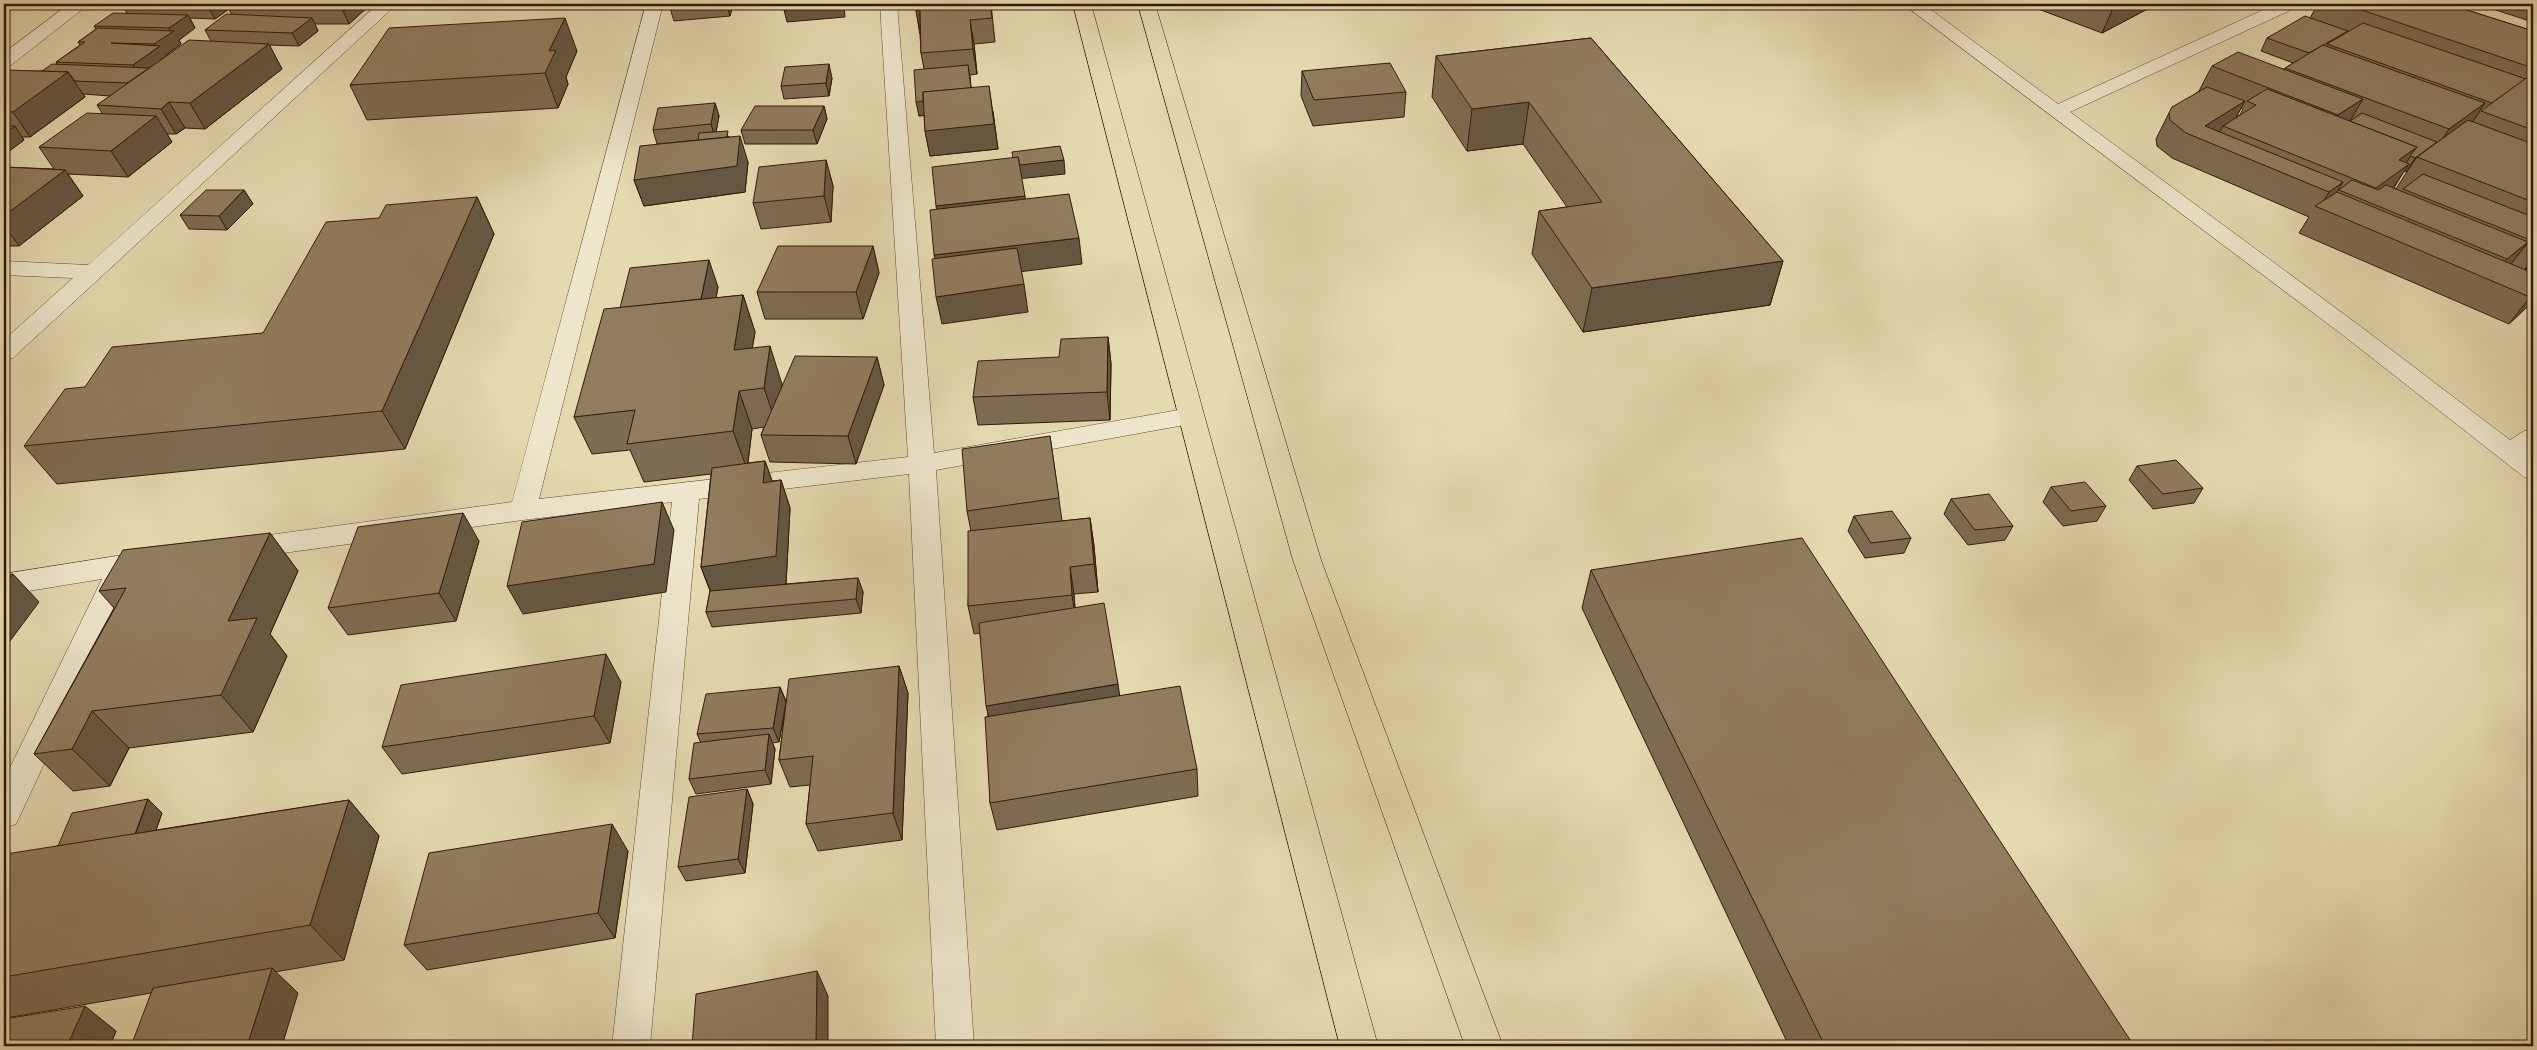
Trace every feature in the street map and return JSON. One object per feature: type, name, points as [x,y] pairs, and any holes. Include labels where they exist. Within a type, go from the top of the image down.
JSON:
[{"type":"main road","points":[[1082,4],[1359,1046]]},
{"type":"main road","points":[[1146,4],[1307,560],[1484,1046]]},
{"type":"street","points":[[4,62],[80,4]]},
{"type":"street","points":[[4,353],[388,4]]},
{"type":"street","points":[[523,510],[654,4]]},
{"type":"street","points":[[888,4],[922,464],[955,1046]]},
{"type":"street","points":[[1912,4],[2352,331],[2533,471]]},
{"type":"street","points":[[2058,111],[2289,4]]},
{"type":"street","points":[[4,268],[92,272]]},
{"type":"street","points":[[220,551],[523,510],[922,464],[1190,416]]},
{"type":"street","points":[[2510,453],[2533,437]]},
{"type":"street","points":[[632,1046],[686,492]]},
{"type":"street","points":[[4,584],[152,561]]},
{"type":"street","points":[[4,814],[122,565]]},
{"type":"building","points":[[671,4],[723,4],[670,8]]},
{"type":"building","points":[[784,4],[842,4],[784,10]]},
{"type":"building","points":[[916,4],[990,4],[992,18],[970,20],[973,49],[921,53],[920,10],[916,10]]},
{"type":"building","points":[[2344,4],[2448,4],[2533,31],[2533,68]]},
{"type":"building","points":[[113,13],[188,15],[169,28],[94,26]]},
{"type":"building","points":[[226,14],[312,18],[292,33],[205,30]]},
{"type":"building","points":[[2305,16],[2348,31],[2309,53],[2267,38]]},
{"type":"building","points":[[565,18],[549,51],[556,50],[545,73],[350,85],[389,28]]},
{"type":"building","points":[[2363,23],[2526,79],[2492,103],[2327,44]]},
{"type":"building","points":[[98,28],[174,31],[154,44],[111,43],[160,46],[133,65],[56,62],[85,42],[78,42]]},
{"type":"building","points":[[1591,38],[1783,261],[1592,288],[1539,211],[1602,202],[1529,102],[1472,109],[1436,56]]},
{"type":"building","points":[[189,40],[269,44],[190,103],[169,102],[161,109],[97,105]]},
{"type":"building","points":[[2323,45],[2485,103],[2449,129],[2285,68]]},
{"type":"building","points":[[2238,52],[2363,99],[2338,115],[2212,66]]},
{"type":"building","points":[[1390,63],[1406,92],[1314,100],[1302,71]]},
{"type":"building","points":[[52,64],[149,68],[127,83],[75,81],[68,72],[42,71]]},
{"type":"building","points":[[829,64],[826,83],[781,86],[785,67]]},
{"type":"building","points":[[968,65],[971,88],[923,92],[923,101],[916,102],[914,70]]},
{"type":"building","points":[[4,71],[68,72],[13,112],[4,111]]},
{"type":"building","points":[[2533,73],[2533,130],[2481,111]]},
{"type":"building","points":[[989,86],[994,124],[925,131],[923,92]]},
{"type":"building","points":[[2207,87],[2245,101],[2205,126],[2343,182],[2329,192],[2186,133],[2170,120],[2169,113],[2172,107]]},
{"type":"building","points":[[2267,89],[2417,147],[2399,160],[2409,164],[2376,188],[2223,126],[2256,105],[2247,101]]},
{"type":"building","points":[[715,103],[711,124],[653,130],[658,108]]},
{"type":"building","points":[[755,106],[824,106],[813,130],[741,130]]},
{"type":"building","points":[[87,113],[156,116],[111,151],[39,147]]},
{"type":"building","points":[[2362,113],[2437,142],[2415,158],[2410,156],[2417,147],[2350,121]]},
{"type":"building","points":[[2468,120],[2533,144],[2533,202],[2417,157]]},
{"type":"building","points":[[4,126],[15,126],[4,134]]},
{"type":"building","points":[[728,131],[727,137],[698,140],[699,133]]},
{"type":"building","points":[[740,136],[737,166],[634,180],[640,146]]},
{"type":"building","points":[[1060,146],[1064,160],[1020,165],[1018,157],[1013,158],[1012,152]]},
{"type":"building","points":[[1018,157],[1025,196],[936,206],[932,167]]},
{"type":"building","points":[[826,160],[824,196],[753,203],[759,167]]},
{"type":"building","points":[[4,167],[65,170],[4,216]]},
{"type":"building","points":[[2423,174],[2533,217],[2533,241],[2403,189]]},
{"type":"building","points":[[2352,180],[2378,190],[2386,185],[2528,242],[2507,259],[2339,190]]},
{"type":"building","points":[[206,190],[244,190],[219,216],[180,215]]},
{"type":"building","points":[[2337,192],[2533,273],[2533,294],[2530,297],[2315,206]]},
{"type":"building","points":[[1069,194],[1079,238],[934,255],[930,210]]},
{"type":"building","points":[[477,197],[382,411],[24,446],[65,389],[85,387],[112,347],[263,333],[326,222],[379,218],[386,205]]},
{"type":"building","points":[[778,246],[873,246],[856,292],[757,292]]},
{"type":"building","points":[[1017,248],[1024,284],[936,297],[932,259]]},
{"type":"building","points":[[709,260],[701,299],[620,308],[630,268]]},
{"type":"building","points":[[743,295],[734,350],[770,346],[764,388],[739,391],[733,431],[627,444],[635,410],[574,417],[604,309]]},
{"type":"building","points":[[1108,337],[1107,392],[973,397],[978,361],[1059,357],[1061,339]]},
{"type":"building","points":[[795,356],[877,357],[848,436],[761,435]]},
{"type":"building","points":[[1050,436],[1059,498],[967,511],[962,449]]},
{"type":"building","points":[[2176,460],[2203,488],[2163,494],[2137,466]]},
{"type":"building","points":[[765,461],[763,483],[781,480],[776,556],[701,567],[712,468]]},
{"type":"building","points":[[2085,482],[2106,506],[2071,511],[2051,487]]},
{"type":"building","points":[[1989,494],[2013,526],[1975,530],[1951,499]]},
{"type":"building","points":[[662,502],[654,564],[507,586],[522,522]]},
{"type":"building","points":[[1892,511],[1911,538],[1871,543],[1854,516]]},
{"type":"building","points":[[463,513],[439,593],[328,608],[358,527]]},
{"type":"building","points":[[1090,518],[1094,564],[1070,567],[1072,595],[968,606],[968,531]]},
{"type":"building","points":[[270,533],[228,621],[257,618],[221,695],[92,711],[72,749],[34,754],[126,588],[99,591],[123,550]]},
{"type":"building","points":[[1802,538],[2134,1046],[1825,1046],[1591,570]]},
{"type":"building","points":[[13,574],[4,586],[4,575]]},
{"type":"building","points":[[858,578],[856,599],[706,612],[710,591]]},
{"type":"building","points":[[1104,603],[1118,684],[986,706],[979,623]]},
{"type":"building","points":[[606,654],[594,716],[382,747],[401,685]]},
{"type":"building","points":[[899,666],[893,813],[806,824],[813,756],[779,760],[789,679]]},
{"type":"building","points":[[1180,686],[1197,769],[990,803],[985,717]]},
{"type":"building","points":[[780,687],[773,728],[697,734],[706,694]]},
{"type":"building","points":[[769,734],[765,770],[689,779],[694,743]]},
{"type":"building","points":[[747,789],[738,859],[678,867],[689,797]]},
{"type":"building","points":[[148,799],[135,834],[58,846],[72,813]]},
{"type":"building","points":[[349,800],[310,925],[4,977],[4,859],[6,854]]},
{"type":"building","points":[[612,824],[598,913],[404,945],[429,853]]},
{"type":"building","points":[[272,968],[247,1046],[131,1046],[153,988]]},
{"type":"building","points":[[817,971],[816,1046],[692,1046],[696,994]]},
{"type":"building","points":[[85,1006],[67,1046],[4,1046],[4,1019]]}]
